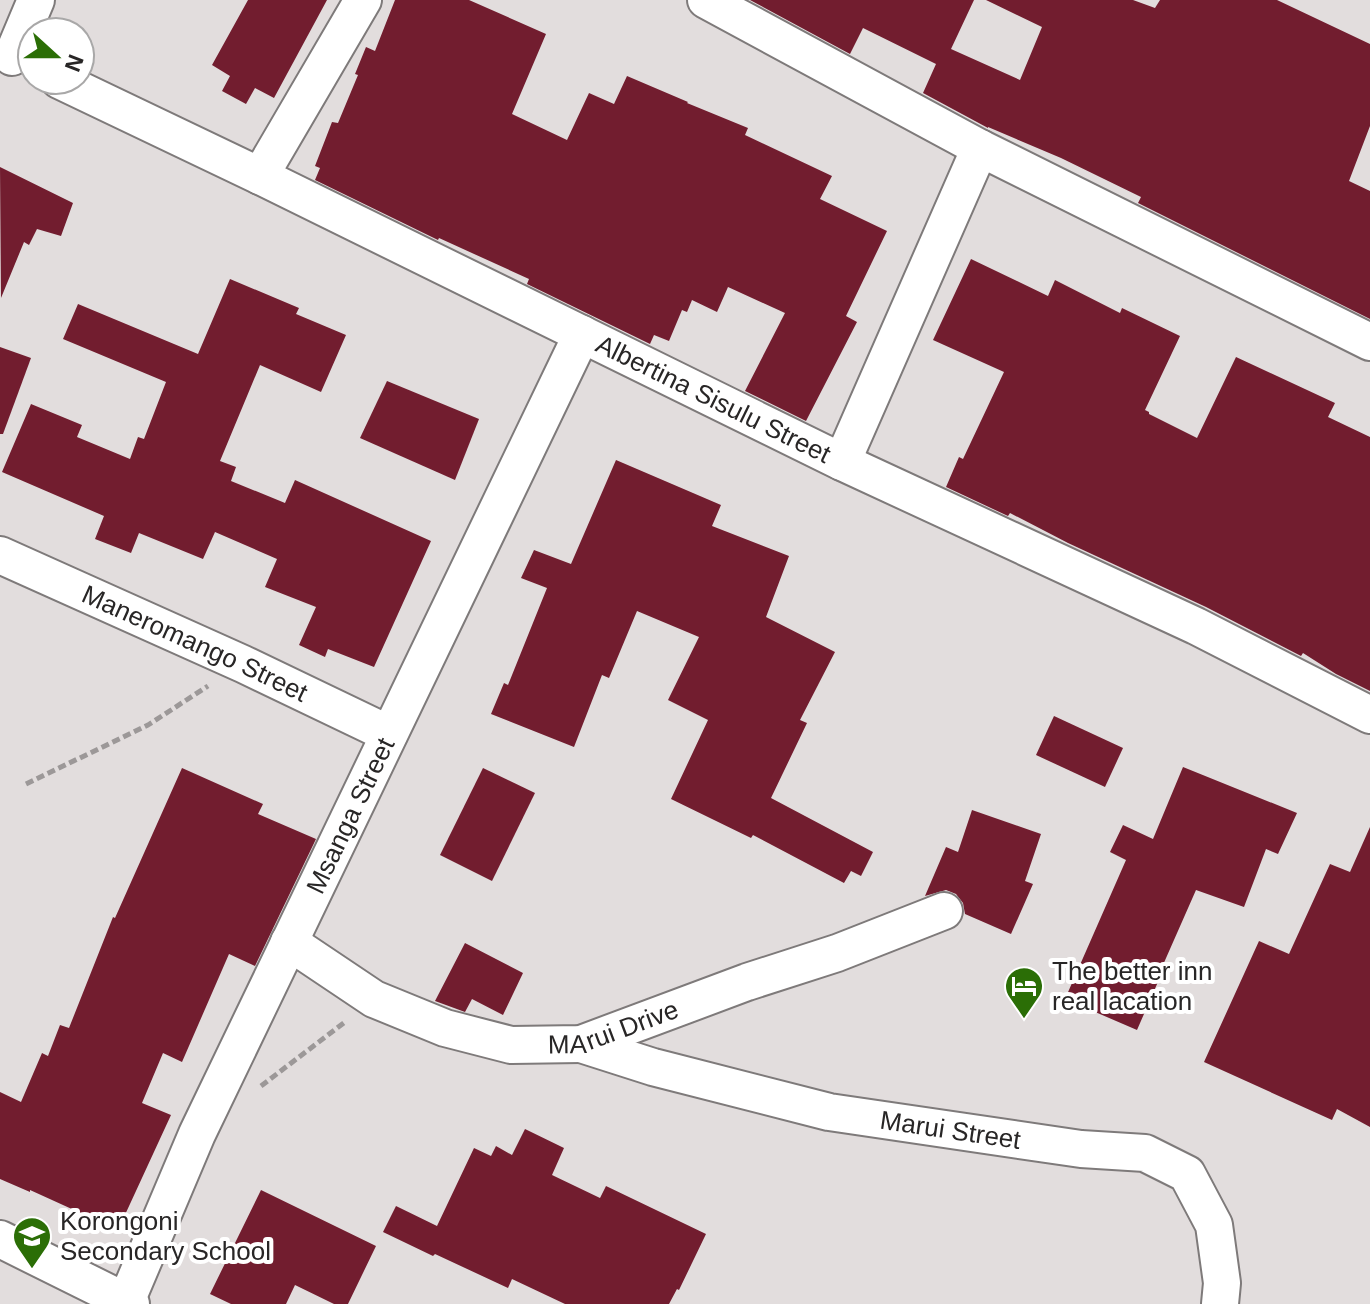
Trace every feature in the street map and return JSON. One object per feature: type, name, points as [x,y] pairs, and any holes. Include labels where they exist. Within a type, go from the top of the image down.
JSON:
[{"type":"street","points":[[15,59],[36,0]]},
{"type":"street","points":[[260,176],[363,0]]},
{"type":"street","points":[[706,0],[980,148],[1370,342]]},
{"type":"street","name":"Albertina Sisulu Street","points":[[92,96],[842,462],[1196,626],[1370,715]]},
{"type":"street","points":[[842,462],[980,148]]},
{"type":"street","name":"Msanga Street","points":[[127,1303],[197,1134],[582,334]]},
{"type":"street","name":"Maneromango Street","points":[[0,555],[243,664],[389,734]]},
{"type":"street","name":"MArui Drive","points":[[289,942],[374,999],[445,1028],[511,1045],[581,1044],[747,982],[837,953],[944,911]]},
{"type":"street","name":"Marui Street","points":[[581,1044],[653,1067],[829,1112],[1081,1149],[1145,1153],[1187,1174],[1214,1225],[1222,1283],[1220,1304]]},
{"type":"street","points":[[0,1239],[127,1303]]},
{"type":"path","points":[[26,784],[148,725],[243,664]]},
{"type":"path","points":[[255,1090],[374,999]]},
{"type":"building","points":[[248,0],[327,0],[274,98],[255,88],[246,104],[222,91],[230,76],[212,65]]},
{"type":"building","points":[[395,0],[469,0],[546,34],[512,114],[567,140],[589,93],[614,104],[627,76],[748,128],[745,135],[832,176],[820,199],[887,231],[846,316],[857,322],[806,421],[745,391],[785,313],[728,287],[717,312],[692,300],[687,312],[682,310],[669,341],[654,335],[650,344],[527,284],[529,279],[438,240],[315,180],[320,168],[315,166],[332,122],[338,123],[366,47],[375,51]]},
{"type":"building","points":[[750,0],[974,0],[951,49],[1020,80],[1042,27],[986,0],[1133,0],[1155,8],[1160,0],[1277,0],[1370,44],[1370,126],[1349,181],[1370,191],[1370,319],[1138,203],[1141,197],[1061,158],[988,128],[923,93],[936,64],[863,28],[850,54]]},
{"type":"building","points":[[0,167],[73,203],[61,236],[37,229],[29,245],[24,242],[1,298]]},
{"type":"building","points":[[971,259],[1048,296],[1055,280],[1120,313],[1122,308],[1180,336],[1145,410],[1197,438],[1236,357],[1335,403],[1328,417],[1370,437],[1370,691],[1303,653],[1301,656],[1010,513],[1008,516],[946,487],[959,457],[963,459],[1004,372],[933,340]]},
{"type":"building","points":[[230,279],[299,308],[296,314],[346,335],[321,392],[260,365],[220,461],[236,467],[231,481],[285,503],[295,480],[431,541],[374,667],[328,649],[325,657],[299,645],[316,607],[265,587],[277,559],[215,532],[203,559],[139,533],[131,553],[95,539],[104,516],[2,472],[31,404],[82,425],[77,437],[130,459],[138,437],[144,439],[166,382],[63,339],[78,304],[198,354]]},
{"type":"building","points":[[0,347],[31,358],[3,434],[0,434]]},
{"type":"building","points":[[387,381],[479,419],[455,480],[360,438]]},
{"type":"building","points":[[616,460],[721,505],[712,526],[789,556],[766,617],[835,652],[800,720],[807,723],[771,798],[873,852],[861,876],[851,871],[844,883],[753,835],[751,838],[671,799],[708,720],[668,700],[699,637],[637,611],[609,678],[602,675],[574,747],[491,714],[504,683],[508,685],[547,588],[521,578],[534,550],[571,564]]},
{"type":"building","points":[[1054,716],[1123,748],[1105,787],[1036,755]]},
{"type":"building","points":[[1183,767],[1297,813],[1278,854],[1266,849],[1244,907],[1196,890],[1137,1030],[1065,999],[1126,860],[1110,852],[1123,825],[1153,839]]},
{"type":"building","points":[[182,768],[263,804],[258,814],[316,839],[255,966],[229,954],[182,1062],[163,1053],[142,1103],[171,1115],[118,1230],[0,1179],[0,1092],[21,1102],[42,1053],[48,1056],[60,1025],[69,1028],[113,917]]},
{"type":"building","points":[[483,768],[535,793],[492,881],[440,855]]},
{"type":"building","points":[[972,810],[1041,834],[1025,881],[1033,884],[1011,934],[965,914],[963,903],[956,894],[946,890],[925,896],[946,847],[958,852]]},
{"type":"building","points":[[1370,827],[1370,1127],[1337,1109],[1332,1120],[1204,1062],[1259,941],[1289,954],[1330,864],[1350,872]]},
{"type":"building","points":[[465,943],[523,973],[503,1015],[472,999],[465,1012],[435,1001]]},
{"type":"building","points":[[525,1129],[564,1148],[552,1175],[600,1198],[606,1186],[706,1234],[669,1304],[565,1304],[512,1279],[508,1288],[383,1232],[396,1206],[437,1226],[474,1148],[491,1156],[496,1146],[512,1155]]},
{"type":"building","points":[[261,1190],[376,1246],[348,1304],[334,1304],[295,1285],[286,1304],[231,1304],[210,1294]]},
{"type":"place","name":"The better inn real lacation","points":[[1024,1020]]},
{"type":"place","name":"Korongoni Secondary School","points":[[32,1270]]}]
